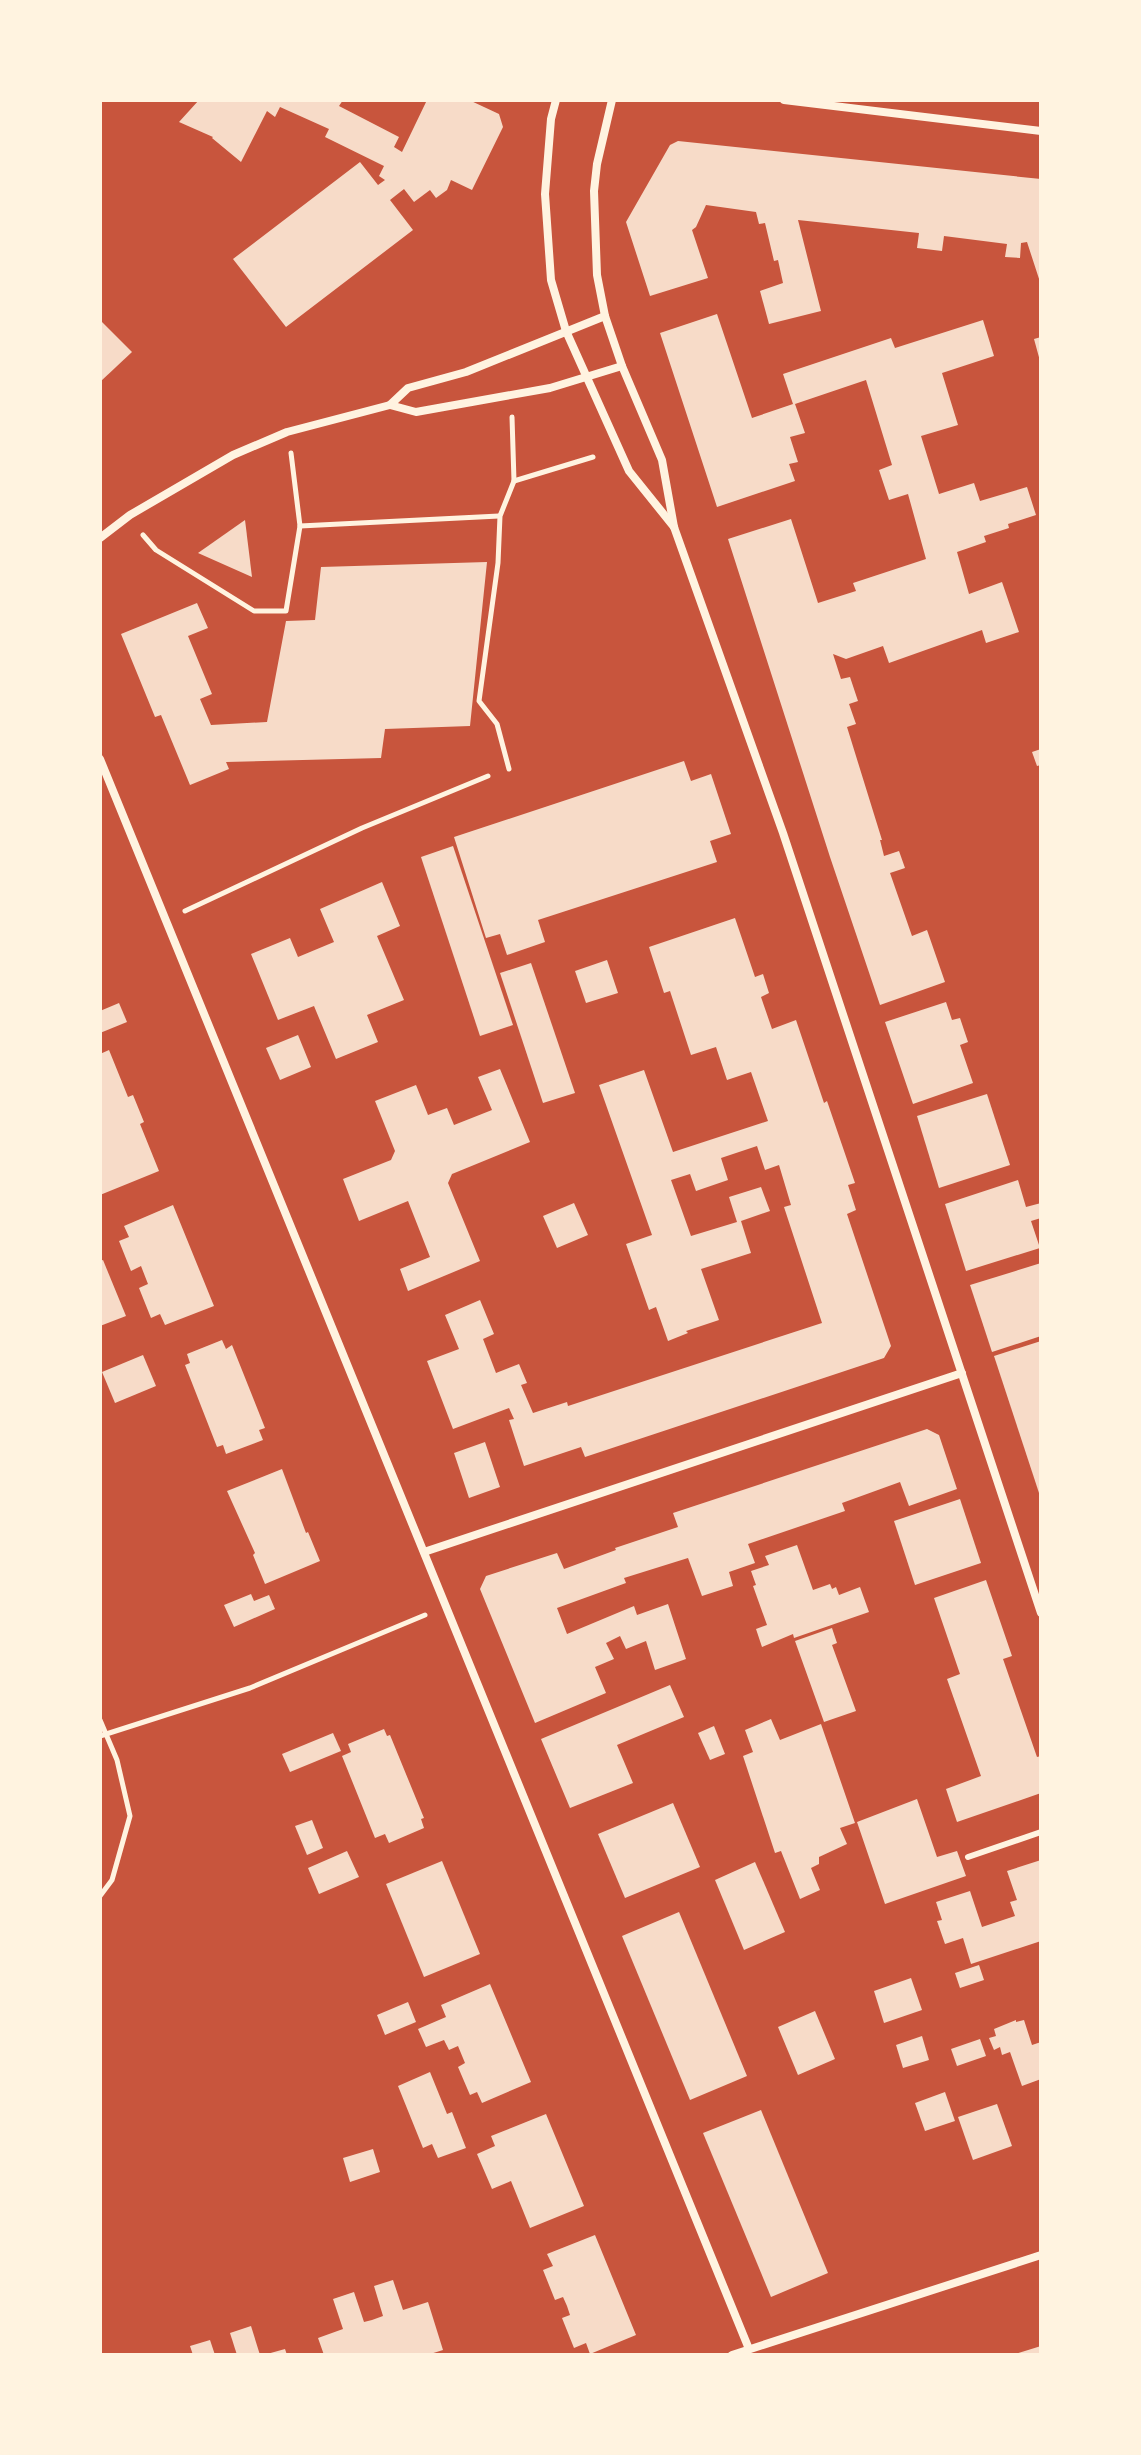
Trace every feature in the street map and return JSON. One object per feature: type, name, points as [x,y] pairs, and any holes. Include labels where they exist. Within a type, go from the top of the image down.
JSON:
[{"type":"street","points":[[556,100],[551,119],[545,194],[551,280],[566,331],[629,471],[674,527]]},
{"type":"street","points":[[612,100],[594,191],[597,275],[605,316],[622,366],[662,460],[674,527],[783,833],[1041,1613]]},
{"type":"street","points":[[784,100],[1041,131]]},
{"type":"street","points":[[100,538],[130,515],[207,469],[287,432],[390,405],[408,388],[466,372],[605,316]]},
{"type":"street","points":[[390,405],[416,412],[511,396],[622,366]]},
{"type":"street","points":[[100,759],[749,2349]]},
{"type":"street","points":[[424,1552],[962,1373]]},
{"type":"street","points":[[732,2355],[1041,2255]]},
{"type":"lane","points":[[968,1857],[1041,1832]]},
{"type":"path","points":[[509,769],[497,724],[479,701],[498,563],[500,516],[514,481],[512,408]]},
{"type":"path","points":[[143,535],[156,550],[254,611],[286,611],[300,526],[287,432]]},
{"type":"path","points":[[514,481],[593,457]]},
{"type":"path","points":[[300,526],[500,516]]},
{"type":"path","points":[[165,919],[362,828],[488,776]]},
{"type":"path","points":[[100,1736],[250,1688],[403,1624]]},
{"type":"path","points":[[100,1720],[117,1760],[130,1816],[112,1880],[100,1896]]},
{"type":"building","points":[[199,100],[343,100],[339,106],[399,137],[394,147],[402,152],[427,100],[469,100],[499,114],[503,127],[472,190],[451,180],[447,190],[436,198],[430,190],[414,202],[404,189],[390,200],[413,230],[286,327],[233,259],[360,162],[378,185],[385,180],[379,176],[384,166],[325,137],[329,129],[280,107],[275,117],[267,111],[241,162],[213,137],[179,122]]},
{"type":"building","points":[[678,141],[1041,179],[1041,285],[1027,242],[1021,243],[1020,258],[1005,257],[1007,244],[944,236],[942,251],[917,248],[919,233],[798,220],[821,311],[769,324],[760,291],[783,283],[765,223],[759,224],[756,212],[706,205],[692,230],[708,278],[650,296],[626,222],[670,145]]},
{"type":"building","points":[[717,314],[752,418],[793,404],[783,374],[891,338],[895,348],[983,320],[994,356],[942,373],[958,425],[921,436],[939,494],[974,483],[980,501],[1027,487],[1036,515],[1008,524],[1009,528],[984,536],[986,542],[957,552],[969,594],[1002,582],[1019,632],[986,643],[982,630],[889,663],[883,646],[846,659],[833,654],[841,679],[850,677],[858,701],[849,704],[856,724],[847,727],[882,840],[884,856],[899,851],[905,868],[890,873],[912,936],[927,930],[945,982],[880,1005],[728,539],[791,519],[818,603],[856,591],[853,583],[926,559],[908,494],[889,500],[879,470],[892,465],[866,380],[795,404],[805,433],[790,437],[798,462],[789,464],[795,481],[717,507],[660,333]]},
{"type":"building","points":[[100,320],[132,352],[100,382]]},
{"type":"building","points":[[1041,337],[1041,361],[1040,361],[1034,339]]},
{"type":"building","points":[[245,520],[252,577],[198,553]]},
{"type":"building","points":[[487,562],[470,726],[385,729],[381,758],[226,762],[229,769],[190,785],[161,715],[155,717],[121,634],[197,603],[208,628],[188,636],[212,694],[200,699],[211,725],[267,722],[286,621],[315,620],[321,567]]},
{"type":"building","points":[[1041,749],[1041,765],[1037,766],[1032,752]]},
{"type":"building","points":[[684,761],[691,781],[711,774],[731,834],[710,841],[717,862],[538,920],[545,942],[507,955],[500,934],[486,938],[454,837]]},
{"type":"building","points":[[453,846],[513,1025],[480,1036],[421,857]]},
{"type":"building","points":[[382,882],[400,926],[377,936],[404,1000],[367,1015],[378,1042],[336,1059],[314,1006],[278,1020],[251,954],[290,938],[298,957],[334,942],[320,909]]},
{"type":"building","points":[[735,918],[755,977],[763,974],[769,993],[761,997],[772,1029],[796,1020],[824,1103],[827,1101],[855,1183],[848,1185],[856,1210],[847,1214],[891,1346],[884,1358],[585,1457],[581,1447],[524,1466],[509,1420],[514,1419],[509,1408],[453,1429],[427,1361],[459,1349],[445,1315],[480,1300],[494,1334],[483,1339],[496,1373],[519,1364],[527,1383],[521,1385],[533,1413],[567,1402],[568,1406],[822,1323],[784,1207],[791,1205],[779,1165],[765,1170],[757,1146],[721,1158],[728,1180],[696,1191],[690,1174],[671,1180],[691,1236],[737,1222],[729,1197],[761,1187],[770,1211],[741,1221],[751,1253],[701,1269],[719,1320],[668,1341],[656,1307],[649,1310],[626,1244],[652,1235],[599,1085],[644,1070],[673,1152],[768,1121],[751,1072],[727,1080],[716,1047],[691,1055],[670,991],[664,993],[649,947]]},
{"type":"building","points":[[607,960],[618,993],[586,1003],[575,971]]},
{"type":"building","points":[[531,963],[575,1093],[543,1103],[500,973]]},
{"type":"building","points":[[946,1002],[952,1020],[960,1018],[968,1042],[960,1045],[973,1083],[913,1104],[885,1022]]},
{"type":"building","points":[[119,1003],[127,1022],[100,1033],[100,1011]]},
{"type":"building","points":[[298,1035],[311,1067],[280,1080],[266,1048]]},
{"type":"building","points":[[109,1050],[128,1097],[133,1095],[144,1122],[140,1124],[159,1171],[100,1195],[100,1054]]},
{"type":"building","points":[[500,1069],[530,1142],[452,1174],[448,1183],[480,1261],[408,1291],[400,1269],[430,1257],[408,1201],[359,1221],[343,1179],[391,1160],[395,1151],[375,1101],[416,1085],[428,1115],[447,1108],[454,1125],[492,1110],[478,1077]]},
{"type":"building","points":[[987,1094],[1010,1165],[939,1188],[917,1116]]},
{"type":"building","points":[[1018,1180],[1026,1207],[1041,1203],[1041,1218],[1031,1221],[1040,1248],[966,1271],[945,1204]]},
{"type":"building","points":[[574,1203],[588,1235],[557,1248],[543,1216]]},
{"type":"building","points":[[173,1205],[214,1306],[165,1325],[160,1314],[151,1318],[139,1288],[148,1284],[141,1266],[131,1271],[119,1241],[129,1237],[124,1226]]},
{"type":"building","points":[[103,1260],[126,1316],[100,1326],[100,1261]]},
{"type":"building","points":[[1041,1263],[1041,1336],[992,1352],[970,1285]]},
{"type":"building","points":[[222,1340],[226,1349],[232,1345],[265,1428],[259,1430],[263,1440],[226,1454],[223,1445],[217,1447],[185,1365],[190,1363],[187,1354]]},
{"type":"building","points":[[1041,1341],[1041,1496],[1040,1496],[994,1356]]},
{"type":"building","points":[[143,1355],[156,1386],[115,1403],[102,1372]]},
{"type":"building","points":[[927,1429],[939,1435],[957,1489],[909,1506],[900,1482],[842,1503],[845,1511],[748,1544],[755,1563],[729,1572],[733,1586],[702,1596],[688,1558],[624,1578],[626,1583],[557,1608],[567,1634],[634,1606],[637,1615],[668,1604],[686,1659],[655,1670],[646,1641],[626,1649],[620,1636],[606,1643],[614,1659],[595,1667],[606,1693],[535,1723],[480,1589],[486,1576],[557,1553],[564,1569],[678,1527],[673,1513]]},
{"type":"building","points":[[485,1442],[500,1487],[469,1498],[454,1453]]},
{"type":"building","points":[[282,1469],[320,1561],[265,1584],[253,1555],[255,1553],[227,1491]]},
{"type":"building","points":[[960,1499],[981,1563],[915,1585],[894,1521]]},
{"type":"building","points":[[797,1545],[813,1590],[830,1584],[832,1589],[836,1587],[839,1595],[860,1587],[869,1612],[794,1638],[793,1634],[762,1647],[756,1629],[767,1625],[751,1571],[769,1565],[765,1556]]},
{"type":"building","points":[[986,1580],[1012,1656],[1003,1659],[1037,1757],[1041,1756],[1041,1793],[957,1822],[946,1789],[981,1776],[947,1679],[960,1674],[934,1598]]},
{"type":"building","points":[[251,1594],[254,1601],[269,1595],[275,1609],[234,1627],[224,1605]]},
{"type":"building","points":[[832,1628],[837,1643],[832,1645],[856,1711],[824,1722],[795,1641]]},
{"type":"building","points":[[670,1685],[684,1717],[617,1745],[633,1783],[570,1808],[541,1739]]},
{"type":"building","points":[[771,1719],[780,1740],[821,1724],[855,1823],[840,1828],[847,1844],[819,1857],[819,1864],[811,1868],[820,1890],[800,1899],[781,1851],[775,1853],[743,1756],[753,1752],[745,1730]]},
{"type":"building","points":[[714,1726],[725,1754],[710,1760],[698,1733]]},
{"type":"building","points":[[384,1729],[387,1736],[390,1735],[424,1818],[421,1819],[424,1828],[389,1843],[385,1834],[375,1838],[342,1756],[351,1752],[348,1744]]},
{"type":"building","points":[[333,1733],[341,1751],[290,1772],[282,1754]]},
{"type":"building","points":[[917,1799],[937,1857],[957,1851],[966,1876],[885,1904],[857,1822]]},
{"type":"building","points":[[673,1803],[700,1867],[625,1898],[598,1834]]},
{"type":"building","points":[[312,1820],[323,1848],[307,1855],[295,1826]]},
{"type":"building","points":[[347,1851],[359,1877],[319,1894],[308,1868]]},
{"type":"building","points":[[1041,1860],[1041,1941],[971,1964],[963,1938],[945,1944],[937,1921],[942,1920],[936,1902],[970,1891],[982,1927],[1015,1916],[1010,1902],[1017,1900],[1007,1871]]},
{"type":"building","points":[[442,1861],[480,1954],[424,1977],[386,1884]]},
{"type":"building","points":[[755,1862],[785,1932],[744,1950],[715,1880]]},
{"type":"building","points":[[679,1912],[747,2076],[690,2100],[622,1936]]},
{"type":"building","points":[[979,1965],[984,1980],[960,1988],[955,1973]]},
{"type":"building","points":[[911,1978],[922,2010],[884,2023],[874,1991]]},
{"type":"building","points":[[490,1984],[531,2082],[482,2103],[477,2092],[470,2095],[458,2067],[465,2063],[458,2046],[449,2050],[444,2040],[426,2047],[418,2029],[446,2017],[441,2005]]},
{"type":"building","points":[[408,2002],[416,2022],[385,2035],[377,2015]]},
{"type":"building","points":[[815,2011],[835,2059],[798,2075],[778,2027]]},
{"type":"building","points":[[1024,2020],[1032,2045],[1041,2042],[1041,2079],[1022,2086],[1010,2052],[1002,2055],[1000,2047],[994,2050],[989,2038],[996,2036],[994,2029]]},
{"type":"building","points":[[922,2036],[929,2060],[903,2068],[896,2045]]},
{"type":"building","points":[[980,2039],[986,2056],[957,2066],[951,2049]]},
{"type":"building","points":[[430,2072],[447,2114],[452,2112],[466,2148],[438,2158],[432,2144],[423,2148],[398,2086]]},
{"type":"building","points":[[945,2092],[955,2121],[925,2131],[915,2103]]},
{"type":"building","points":[[997,2104],[1012,2146],[973,2160],[958,2117]]},
{"type":"building","points":[[761,2110],[828,2273],[771,2297],[703,2133]]},
{"type":"building","points":[[546,2114],[584,2206],[530,2228],[511,2181],[492,2189],[477,2154],[495,2146],[491,2136]]},
{"type":"building","points":[[373,2149],[380,2172],[350,2182],[343,2158]]},
{"type":"building","points":[[595,2235],[636,2335],[590,2354],[586,2343],[574,2348],[562,2318],[570,2315],[567,2306],[563,2297],[555,2300],[543,2270],[553,2266],[547,2254]]},
{"type":"building","points":[[393,2280],[403,2310],[428,2302],[443,2350],[427,2355],[324,2355],[318,2338],[343,2329],[333,2299],[354,2292],[364,2322],[372,2320],[383,2316],[374,2286]]},
{"type":"building","points":[[251,2326],[260,2355],[237,2355],[230,2333]]},
{"type":"building","points":[[210,2340],[215,2355],[193,2355],[190,2346]]},
{"type":"building","points":[[1041,2346],[1041,2355],[1015,2355],[1015,2354]]},
{"type":"building","points":[[285,2349],[287,2355],[267,2355],[267,2354]]}]
